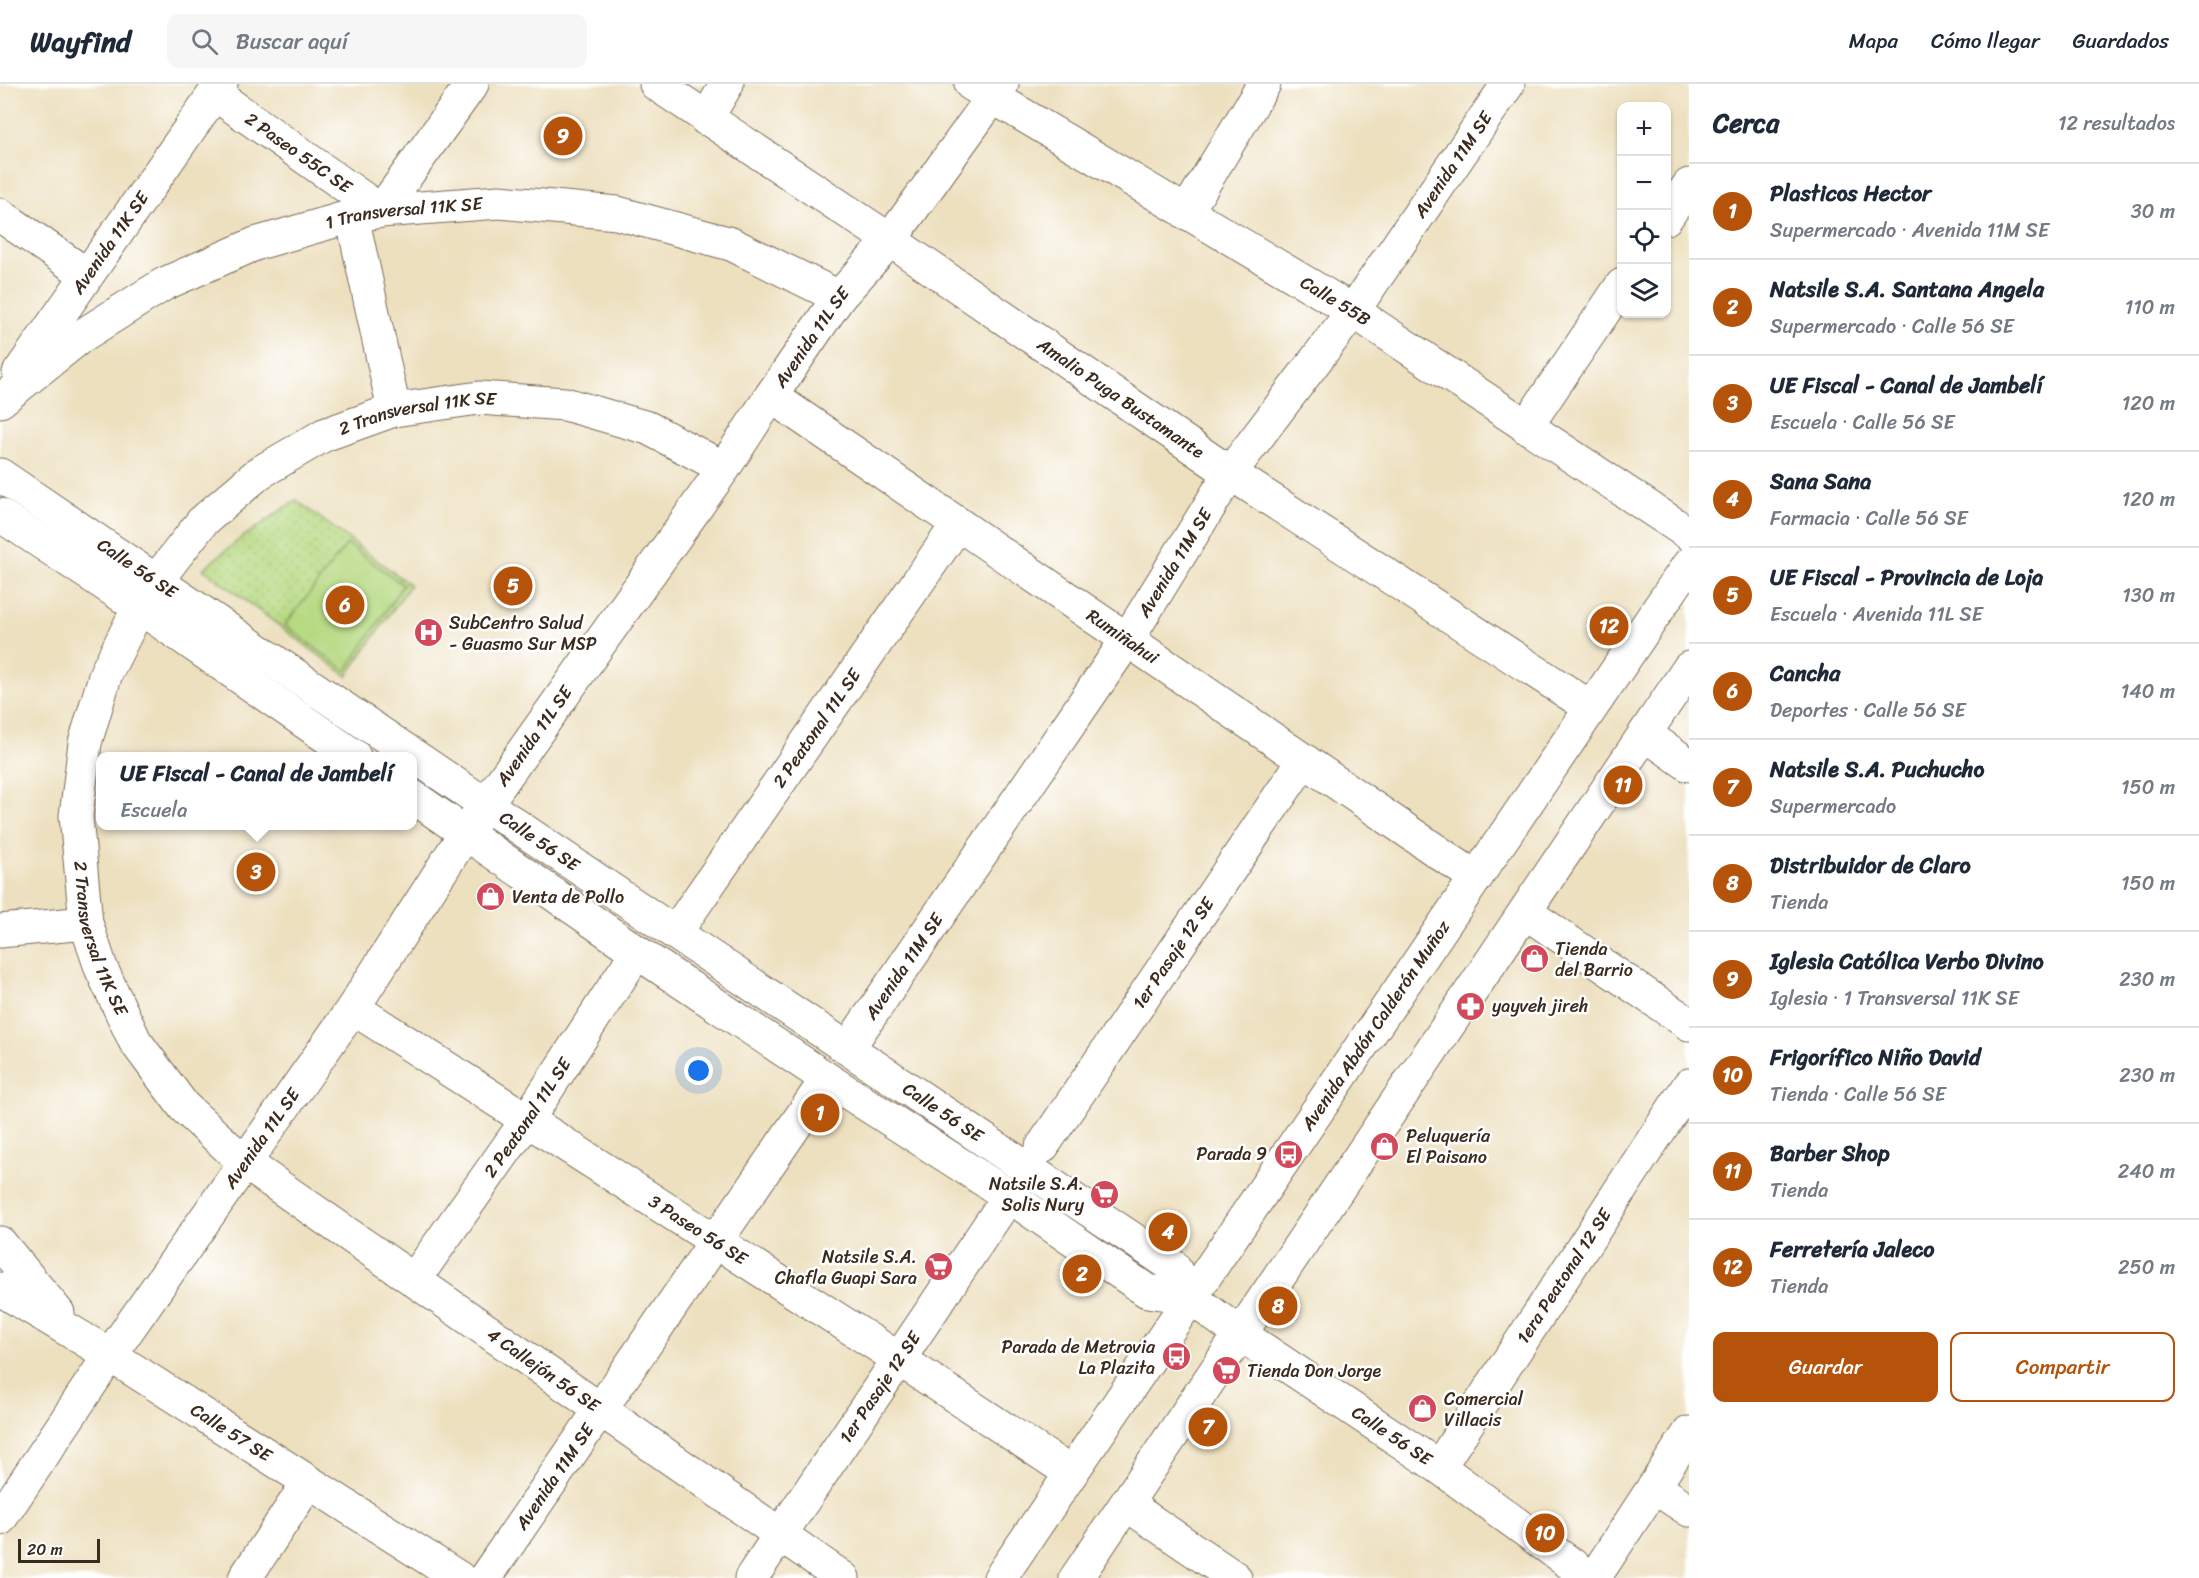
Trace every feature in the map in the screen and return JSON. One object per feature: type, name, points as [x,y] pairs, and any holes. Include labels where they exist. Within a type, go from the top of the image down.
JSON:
[{"type":"street","points":[[367,214],[472,84]]},
{"type":"street","name":"Amalio Puga Bustamante","points":[[656,84],[890,240],[1230,474],[1590,707]]},
{"type":"street","points":[[706,118],[727,84]]},
{"type":"street","points":[[1186,213],[1264,84]]},
{"type":"street","name":"Avenida 11M SE","points":[[848,1048],[1127,640],[1230,474],[1353,311],[1508,84]]},
{"type":"street","name":"2 Paseo 55C SE","points":[[218,89],[367,214],[394,410]]},
{"type":"street","name":"Avenida 11K SE","points":[[0,401],[218,89]]},
{"type":"street","name":"Calle 55B","points":[[988,89],[1186,213],[1353,311],[1689,534]]},
{"type":"street","name":"Avenida 11L SE","points":[[0,1519],[110,1355],[353,1008],[465,832],[724,468],[839,297],[890,240],[988,89]]},
{"type":"street","points":[[1671,211],[1689,185]]},
{"type":"street","name":"1 Transversal 11K SE","points":[[0,401],[80,338],[164,284],[255,244],[367,214],[499,202],[617,213],[731,244],[839,297]]},
{"type":"street","points":[[0,215],[87,275]]},
{"type":"street","points":[[1527,427],[1617,292]]},
{"type":"street","name":"Rumiñahui","points":[[771,396],[1476,878]]},
{"type":"street","name":"2 Transversal 11K SE","points":[[244,1162],[184,1107],[135,1041],[101,968],[86,923],[76,816],[85,743],[106,673],[147,594],[202,522],[259,473],[324,435],[394,410],[479,398],[565,404],[648,428],[724,468]]},
{"type":"street","name":"Calle 56 SE","points":[[0,475],[349,752]]},
{"type":"street","name":"Calle 56 SE","points":[[0,515],[147,594],[403,752]]},
{"type":"street","name":"2 Peatonal 11L SE","points":[[675,933],[958,524]]},
{"type":"street","name":"Avenida Abdón Calderón Muñoz","points":[[1000,1578],[1689,564]]},
{"type":"street","points":[[1076,1578],[1689,668]]},
{"type":"street","points":[[1645,734],[1689,765]]},
{"type":"street","name":"1er Pasaje 12 SE","points":[[1042,1147],[1304,760]]},
{"type":"street","name":"Calle 56 SE","points":[[417,761],[487,804],[675,933],[1173,1266],[1190,1297],[1240,1334],[1439,1467],[1592,1578]]},
{"type":"street","name":"Calle 56 SE","points":[[417,799],[637,952],[1009,1197],[1147,1291],[1190,1297]]},
{"type":"street","points":[[1525,912],[1689,1024]]},
{"type":"street","points":[[0,931],[86,923]]},
{"type":"street","name":"2 Peatonal 11L SE","points":[[414,1280],[527,1120],[637,952]]},
{"type":"street","name":"3 Paseo 56 SE","points":[[353,1008],[1071,1473]]},
{"type":"street","name":"Avenida 11M SE","points":[[485,1578],[827,1079]]},
{"type":"street","name":"1era Peatonal 12 SE","points":[[1439,1467],[1689,1085]]},
{"type":"street","name":"4 Callejón 56 SE","points":[[244,1162],[843,1578]]},
{"type":"street","name":"1er Pasaje 12 SE","points":[[751,1578],[1009,1197]]},
{"type":"street","points":[[0,1243],[76,1335]]},
{"type":"street","name":"Calle 57 SE","points":[[0,1289],[110,1355],[459,1578]]},
{"type":"street","points":[[1592,1578],[1689,1433]]},
{"type":"street","points":[[244,1578],[308,1483]]},
{"type":"street","points":[[1654,1487],[1689,1510]]},
{"type":"street","points":[[1126,1504],[1235,1578]]},
{"type":"green space","points":[[296,500],[410,585],[347,676],[203,569],[240,539]]},
{"type":"green space","points":[[347,544],[403,585],[346,671],[285,625]]},
{"type":"place","name":"Iglesia Católica Verbo Divino","points":[[563,136]]},
{"type":"place","name":"UE Fiscal - Provincia de Loja","points":[[513,586]]},
{"type":"place","name":"Cancha","points":[[345,605]]},
{"type":"place","name":"Ferretería Jaleco","points":[[1609,626]]},
{"type":"place","name":"SubCentro Salud - Guasmo Sur MSP","points":[[428,633]]},
{"type":"place","name":"Barber Shop","points":[[1623,785]]},
{"type":"place","name":"UE Fiscal - Canal de Jambelí","points":[[256,872]]},
{"type":"place","name":"Venta de Pollo","points":[[491,897]]},
{"type":"place","name":"Tienda del Barrio","points":[[1534,959]]},
{"type":"place","name":"yayveh jireh","points":[[1471,1006]]},
{"type":"place","name":"Plasticos Hector","points":[[820,1113]]},
{"type":"place","name":"Peluquería El Paisano","points":[[1385,1146]]},
{"type":"place","name":"Parada 9","points":[[1288,1154]]},
{"type":"place","name":"Natsile S.A. Solis Nury","points":[[1105,1194]]},
{"type":"place","name":"Sana Sana","points":[[1168,1232]]},
{"type":"place","name":"Natsile S.A. Chafla Guapi Sara","points":[[938,1267]]},
{"type":"place","name":"Natsile S.A. Santana Angela","points":[[1082,1274]]},
{"type":"place","name":"Distribuidor de Claro","points":[[1278,1306]]},
{"type":"place","name":"Parada de Metrovia La Plazita","points":[[1176,1357]]},
{"type":"place","name":"Tienda Don Jorge","points":[[1226,1371]]},
{"type":"place","name":"Comercial Villacis","points":[[1423,1409]]},
{"type":"place","name":"Natsile S.A. Puchucho","points":[[1208,1427]]},
{"type":"place","name":"Frigorífico Niño David","points":[[1545,1533]]}]
